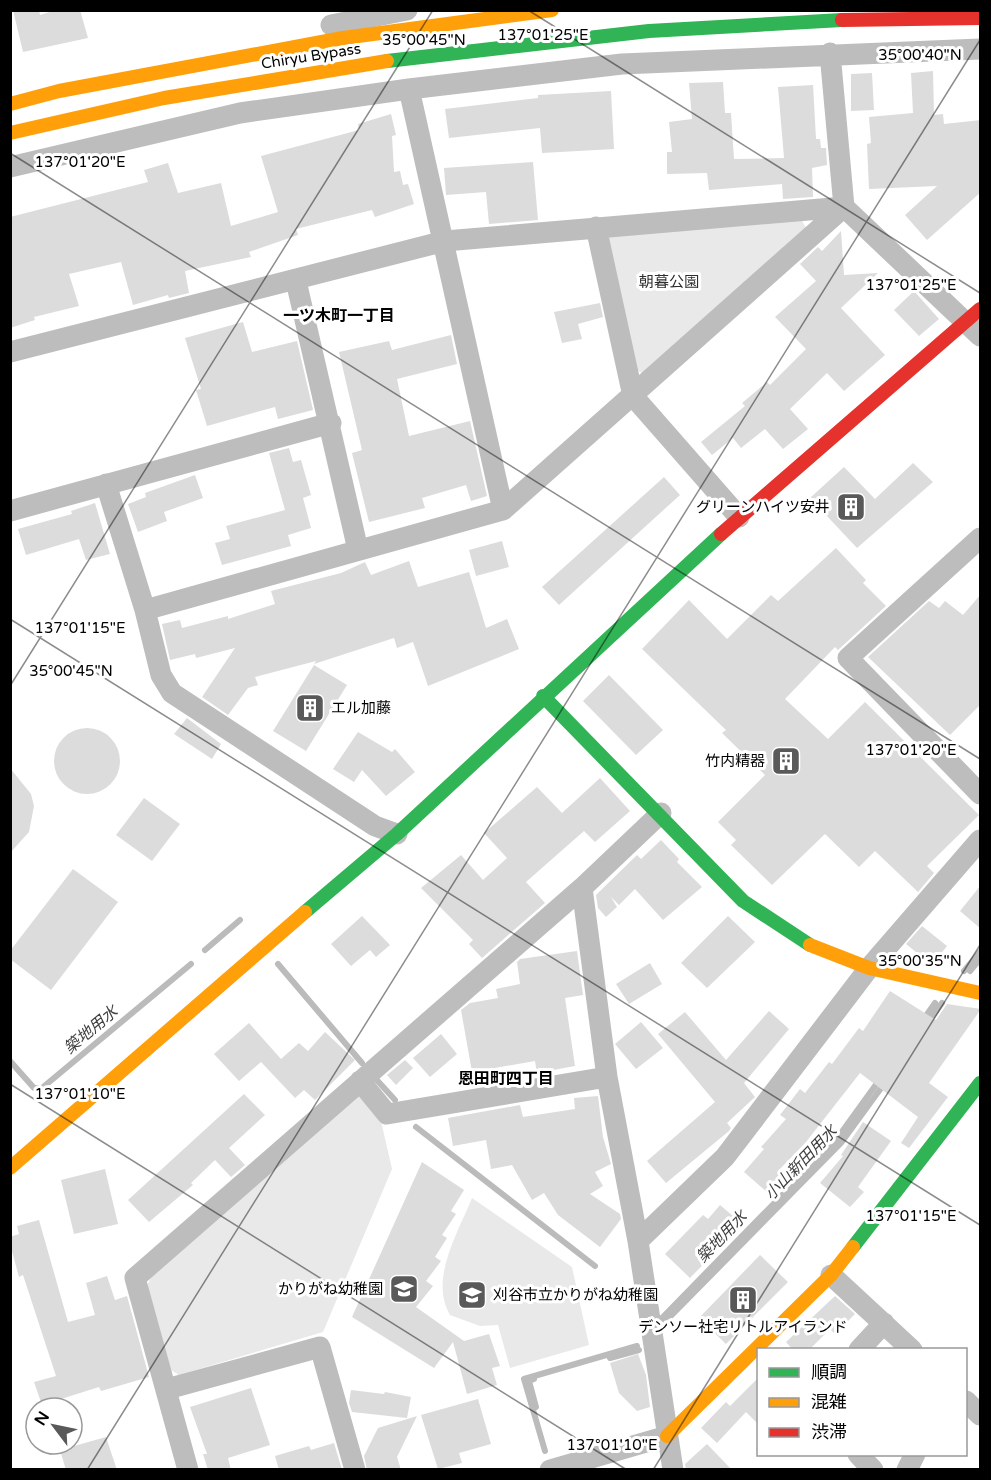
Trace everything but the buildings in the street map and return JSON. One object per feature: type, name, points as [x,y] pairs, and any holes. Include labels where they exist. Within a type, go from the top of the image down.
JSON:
[{"type":"main road","name":"Chiryu Bypass","points":[[10,104],[59,91],[343,38],[552,10]]},
{"type":"main road","name":"Chiryu Bypass","points":[[10,133],[57,121],[258,81],[552,38],[711,26],[896,18],[981,18]]},
{"type":"main road","points":[[10,1168],[397,834],[543,696],[739,517],[976,322]]},
{"type":"main road","points":[[543,696],[661,813],[743,901],[801,942],[869,968],[981,993]]},
{"type":"main road","points":[[667,1436],[831,1275],[981,1083]]},
{"type":"street","points":[[10,92],[397,11]]},
{"type":"street","points":[[10,167],[240,113],[409,89],[622,63],[830,53],[981,49]]},
{"type":"street","points":[[830,53],[844,207],[976,322]]},
{"type":"street","points":[[409,89],[445,241],[503,510]]},
{"type":"street","points":[[10,352],[296,281],[445,241],[844,207]]},
{"type":"street","points":[[145,610],[503,510],[844,207]]},
{"type":"street","points":[[596,227],[633,396],[739,517]]},
{"type":"street","points":[[296,281],[331,423],[358,550]]},
{"type":"street","points":[[10,511],[331,423]]},
{"type":"street","points":[[106,484],[145,610],[161,675],[172,693],[375,826],[397,834]]},
{"type":"street","points":[[981,538],[848,658],[981,794]]},
{"type":"street","points":[[188,1470],[135,1278],[582,888],[661,813]]},
{"type":"street","points":[[638,1241],[725,1157],[869,968],[981,840]]},
{"type":"street","points":[[582,888],[607,1077],[638,1241],[674,1470]]},
{"type":"street","points":[[360,1081],[387,1114],[607,1077]]},
{"type":"street","points":[[831,1275],[910,1348]]},
{"type":"street","points":[[861,1348],[884,1323]]},
{"type":"street","points":[[167,1389],[320,1347],[355,1470]]},
{"type":"street","points":[[967,1402],[981,1415]]},
{"type":"street","points":[[550,1470],[667,1436]]},
{"type":"street","points":[[859,1456],[873,1470]]},
{"type":"street","points":[[907,1470],[914,1456]]},
{"type":"green space","name":"朝暮公園","points":[[801,219],[806,228],[643,374],[634,368],[608,237]]},
{"type":"green space","points":[[358,1094],[381,1121],[392,1169],[323,1332],[179,1375],[171,1370],[147,1286],[153,1273]]},
{"type":"green space","points":[[472,1198],[572,1267],[589,1345],[510,1368],[498,1325],[480,1326],[450,1315],[444,1301],[444,1271],[453,1241]]},
{"type":"waterway","name":"築地用水","points":[[205,950],[240,920]]},
{"type":"waterway","name":"築地用水","points":[[964,971],[980,952]]},
{"type":"waterway","name":"小山新田用水","points":[[970,971],[980,959]]},
{"type":"waterway","name":"築地用水","points":[[10,1061],[34,1088],[42,1088],[191,964]]},
{"type":"waterway","name":"築地用水","points":[[278,964],[362,1063]]},
{"type":"waterway","name":"築地用水","points":[[923,1020],[935,1003]]},
{"type":"waterway","name":"小山新田用水","points":[[928,1022],[942,1003]]},
{"type":"waterway","name":"築地用水","points":[[375,1078],[395,1100]]},
{"type":"waterway","name":"築地用水","points":[[660,1320],[836,1140],[880,1079]]},
{"type":"waterway","name":"小山新田用水","points":[[661,1326],[841,1143],[884,1084]]},
{"type":"waterway","name":"築地用水","points":[[416,1127],[595,1266]]},
{"type":"waterway","name":"小山新田用水","points":[[545,1451],[524,1379],[637,1346]]},
{"type":"waterway","name":"小山新田用水","points":[[610,1358],[639,1350]]},
{"type":"waterway","name":"小山新田用水","points":[[534,1379],[529,1381],[536,1407]]},
{"type":"traffic: fast","points":[[387,61],[649,31],[842,20]]},
{"type":"traffic: fast","points":[[305,912],[397,834],[721,534]]},
{"type":"traffic: fast","points":[[543,696],[743,901],[810,945]]},
{"type":"traffic: fast","points":[[853,1247],[980,1083]]},
{"type":"traffic: slow","points":[[10,104],[59,91],[343,38],[552,10]]},
{"type":"traffic: slow","points":[[10,133],[164,98],[387,61]]},
{"type":"traffic: slow","points":[[10,1168],[305,912]]},
{"type":"traffic: slow","points":[[810,945],[869,968],[980,993]]},
{"type":"traffic: slow","points":[[667,1436],[831,1275],[853,1247]]},
{"type":"traffic: jam","points":[[842,20],[980,18]]},
{"type":"traffic: jam","points":[[721,534],[980,309]]},
{"type":"place","name":"グリーンハイツ安井","points":[[851,507]]},
{"type":"place","name":"エル加藤","points":[[310,708]]},
{"type":"place","name":"竹内精器","points":[[786,761]]},
{"type":"place","name":"かりがね幼稚園","points":[[404,1289]]},
{"type":"place","name":"刈谷市立かりがね幼稚園","points":[[472,1295]]},
{"type":"place","name":"デンソー社宅リトルアイランド","points":[[743,1300]]},
{"type":"district","name":"一ツ木町一丁目","points":[[339,316]]},
{"type":"district","name":"恩田町四丁目","points":[[506,1079]]}]
